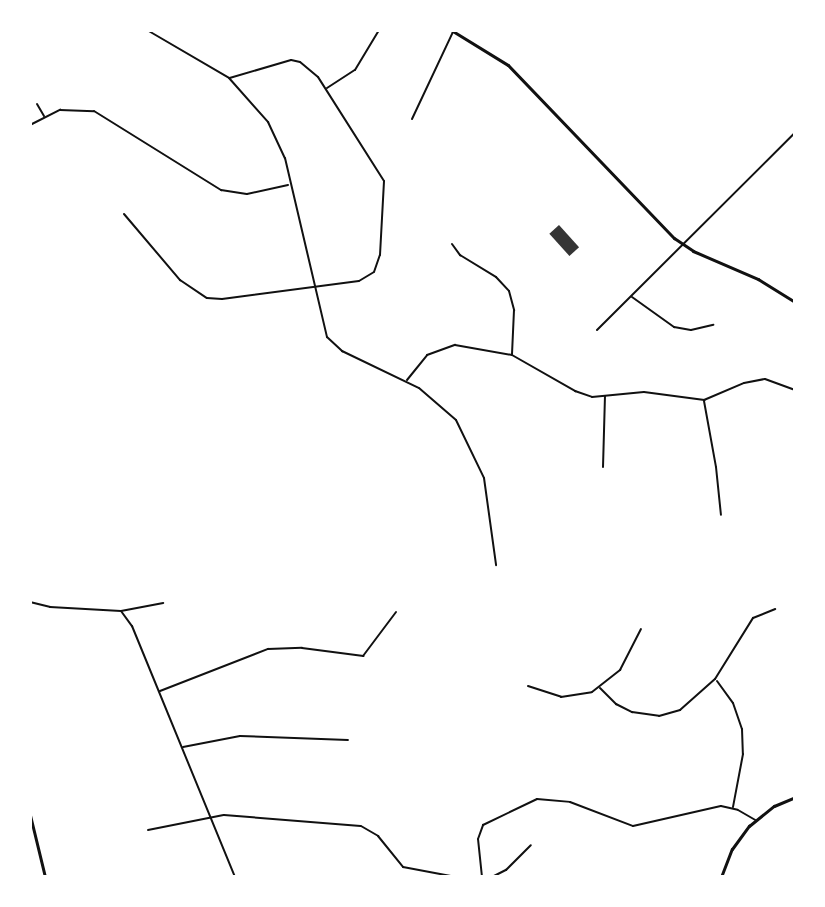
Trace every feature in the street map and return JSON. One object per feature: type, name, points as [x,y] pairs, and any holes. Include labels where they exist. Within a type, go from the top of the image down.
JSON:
[{"type":"street","points":[[147,30],[229,78],[268,122],[280,146],[321,322],[332,342],[342,351],[407,381],[447,410],[471,447],[488,490],[496,565]]},
{"type":"street","points":[[326,89],[355,70],[379,30]]},
{"type":"street","points":[[412,119],[452,30],[508,65],[682,245],[758,279],[795,302]]},
{"type":"street","points":[[124,214],[180,280],[200,295],[222,299],[359,281],[374,272],[380,255],[385,208],[382,175],[326,89],[307,66],[291,60],[229,78]]},
{"type":"street","points":[[37,104],[44,116]]},
{"type":"street","points":[[30,125],[44,116],[66,109],[99,113],[227,193],[247,194],[290,184]]},
{"type":"street","points":[[597,330],[795,134]]},
{"type":"street","points":[[452,244],[460,255],[496,277],[509,291],[514,310],[512,355]]},
{"type":"street","points":[[631,296],[674,327],[691,330],[713,325]]},
{"type":"street","points":[[407,381],[427,355],[448,346],[512,355],[579,393],[605,396],[644,392],[704,400],[757,380],[773,381],[795,390]]},
{"type":"street","points":[[603,467],[605,396]]},
{"type":"street","points":[[704,400],[721,515]]},
{"type":"street","points":[[30,602],[50,607],[121,611],[163,603]]},
{"type":"street","points":[[600,688],[624,709],[659,716],[687,707],[715,679],[747,624],[758,614],[775,609]]},
{"type":"street","points":[[121,611],[132,626],[235,877]]},
{"type":"street","points":[[159,692],[268,649],[302,648],[363,656],[396,612]]},
{"type":"street","points":[[528,686],[551,695],[569,697],[600,688],[620,670],[641,629]]},
{"type":"street","points":[[715,679],[733,703],[742,729],[743,754],[733,808]]},
{"type":"street","points":[[182,747],[240,736],[348,740]]},
{"type":"street","points":[[721,877],[732,849],[755,820],[795,797]]},
{"type":"street","points":[[482,877],[478,839],[481,829],[491,819],[528,801],[562,800],[633,826],[715,806],[733,808],[755,820]]},
{"type":"street","points":[[30,815],[45,877]]},
{"type":"street","points":[[148,830],[210,816],[361,826],[378,836],[403,867],[456,877]]},
{"type":"street","points":[[492,877],[506,870],[531,845]]},
{"type":"building","points":[[559,225],[579,247],[569,256],[549,234]]}]
